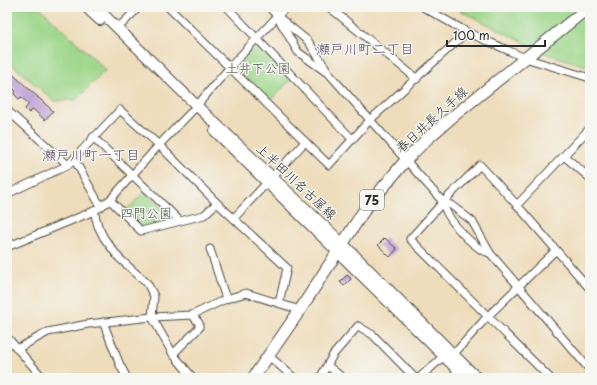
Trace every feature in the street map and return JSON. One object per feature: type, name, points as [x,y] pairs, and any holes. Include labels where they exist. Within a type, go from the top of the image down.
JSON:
[{"type":"main road","name":"上半田川名古屋線","points":[[86,7],[195,108],[340,248],[387,302],[477,378]]},
{"type":"main road","name":"上半田川名古屋線","points":[[96,7],[195,108]]},
{"type":"main road","name":"春日井長久手線","points":[[253,378],[300,310],[365,209],[406,160],[428,138],[589,7]]},
{"type":"main road","name":"上半田川名古屋線","points":[[448,355],[466,378]]},
{"type":"street","points":[[118,28],[139,7]]},
{"type":"street","points":[[168,7],[329,165],[370,120],[417,79],[467,32]]},
{"type":"street","points":[[227,7],[352,139]]},
{"type":"street","points":[[269,7],[277,16],[308,41],[331,76],[443,202],[451,205],[472,221],[490,253],[590,370]]},
{"type":"street","points":[[7,247],[94,211],[110,200],[132,174],[195,108],[230,67],[286,7]]},
{"type":"street","points":[[329,7],[417,79]]},
{"type":"street","points":[[423,7],[467,32],[527,56],[590,78]]},
{"type":"street","points":[[277,16],[298,52],[331,76]]},
{"type":"street","points":[[8,192],[68,165],[120,110],[159,145],[217,203],[287,268],[279,303]]},
{"type":"street","points":[[8,113],[68,165]]},
{"type":"street","points":[[517,205],[590,128]]},
{"type":"street","points":[[93,137],[180,221]]},
{"type":"street","points":[[234,218],[305,142]]},
{"type":"street","points":[[564,156],[590,178]]},
{"type":"street","points":[[74,159],[101,207]]},
{"type":"street","points":[[550,378],[410,239],[443,202],[480,165],[590,289]]},
{"type":"street","points":[[110,200],[141,231],[204,215],[217,203]]},
{"type":"street","points":[[443,202],[444,208],[460,231],[480,249],[490,253]]},
{"type":"street","points":[[94,211],[98,226],[104,238],[119,258],[147,283],[154,296],[152,317],[173,354],[193,378]]},
{"type":"street","points":[[210,249],[226,299]]},
{"type":"street","points":[[419,378],[448,355],[556,250]]},
{"type":"street","points":[[18,349],[48,332],[77,325],[152,317],[192,315],[226,299],[246,293],[300,310]]},
{"type":"street","points":[[173,354],[199,328],[199,323],[192,315]]},
{"type":"street","points":[[103,322],[120,365],[128,378]]},
{"type":"street","points":[[320,378],[333,355],[358,326],[373,335],[415,378]]},
{"type":"street","points":[[7,337],[43,378]]},
{"type":"street","points":[[269,356],[294,378]]},
{"type":"street","points":[[328,366],[343,378]]},
{"type":"street","points":[[586,378],[590,375]]},
{"type":"green space","points":[[7,7],[39,7],[106,70],[76,100],[54,101],[7,60]]},
{"type":"green space","points":[[453,7],[590,7],[590,67],[547,54]]},
{"type":"green space","name":"土井下公園","points":[[257,42],[292,78],[268,103],[234,67]]},
{"type":"green space","name":"四門公園","points":[[145,191],[175,220],[141,229],[125,212]]},
{"type":"building","points":[[7,69],[53,111],[45,120],[33,109],[29,113],[25,109],[29,104],[21,97],[19,99],[14,94],[16,91],[7,83]]},
{"type":"building","points":[[385,238],[397,249],[390,257],[378,245]]},
{"type":"building","points":[[347,275],[351,279],[344,286],[340,282]]},
{"type":"district","name":"瀬戸川町二丁目","points":[[365,48]]},
{"type":"district","name":"瀬戸川町一丁目","points":[[91,154]]}]
